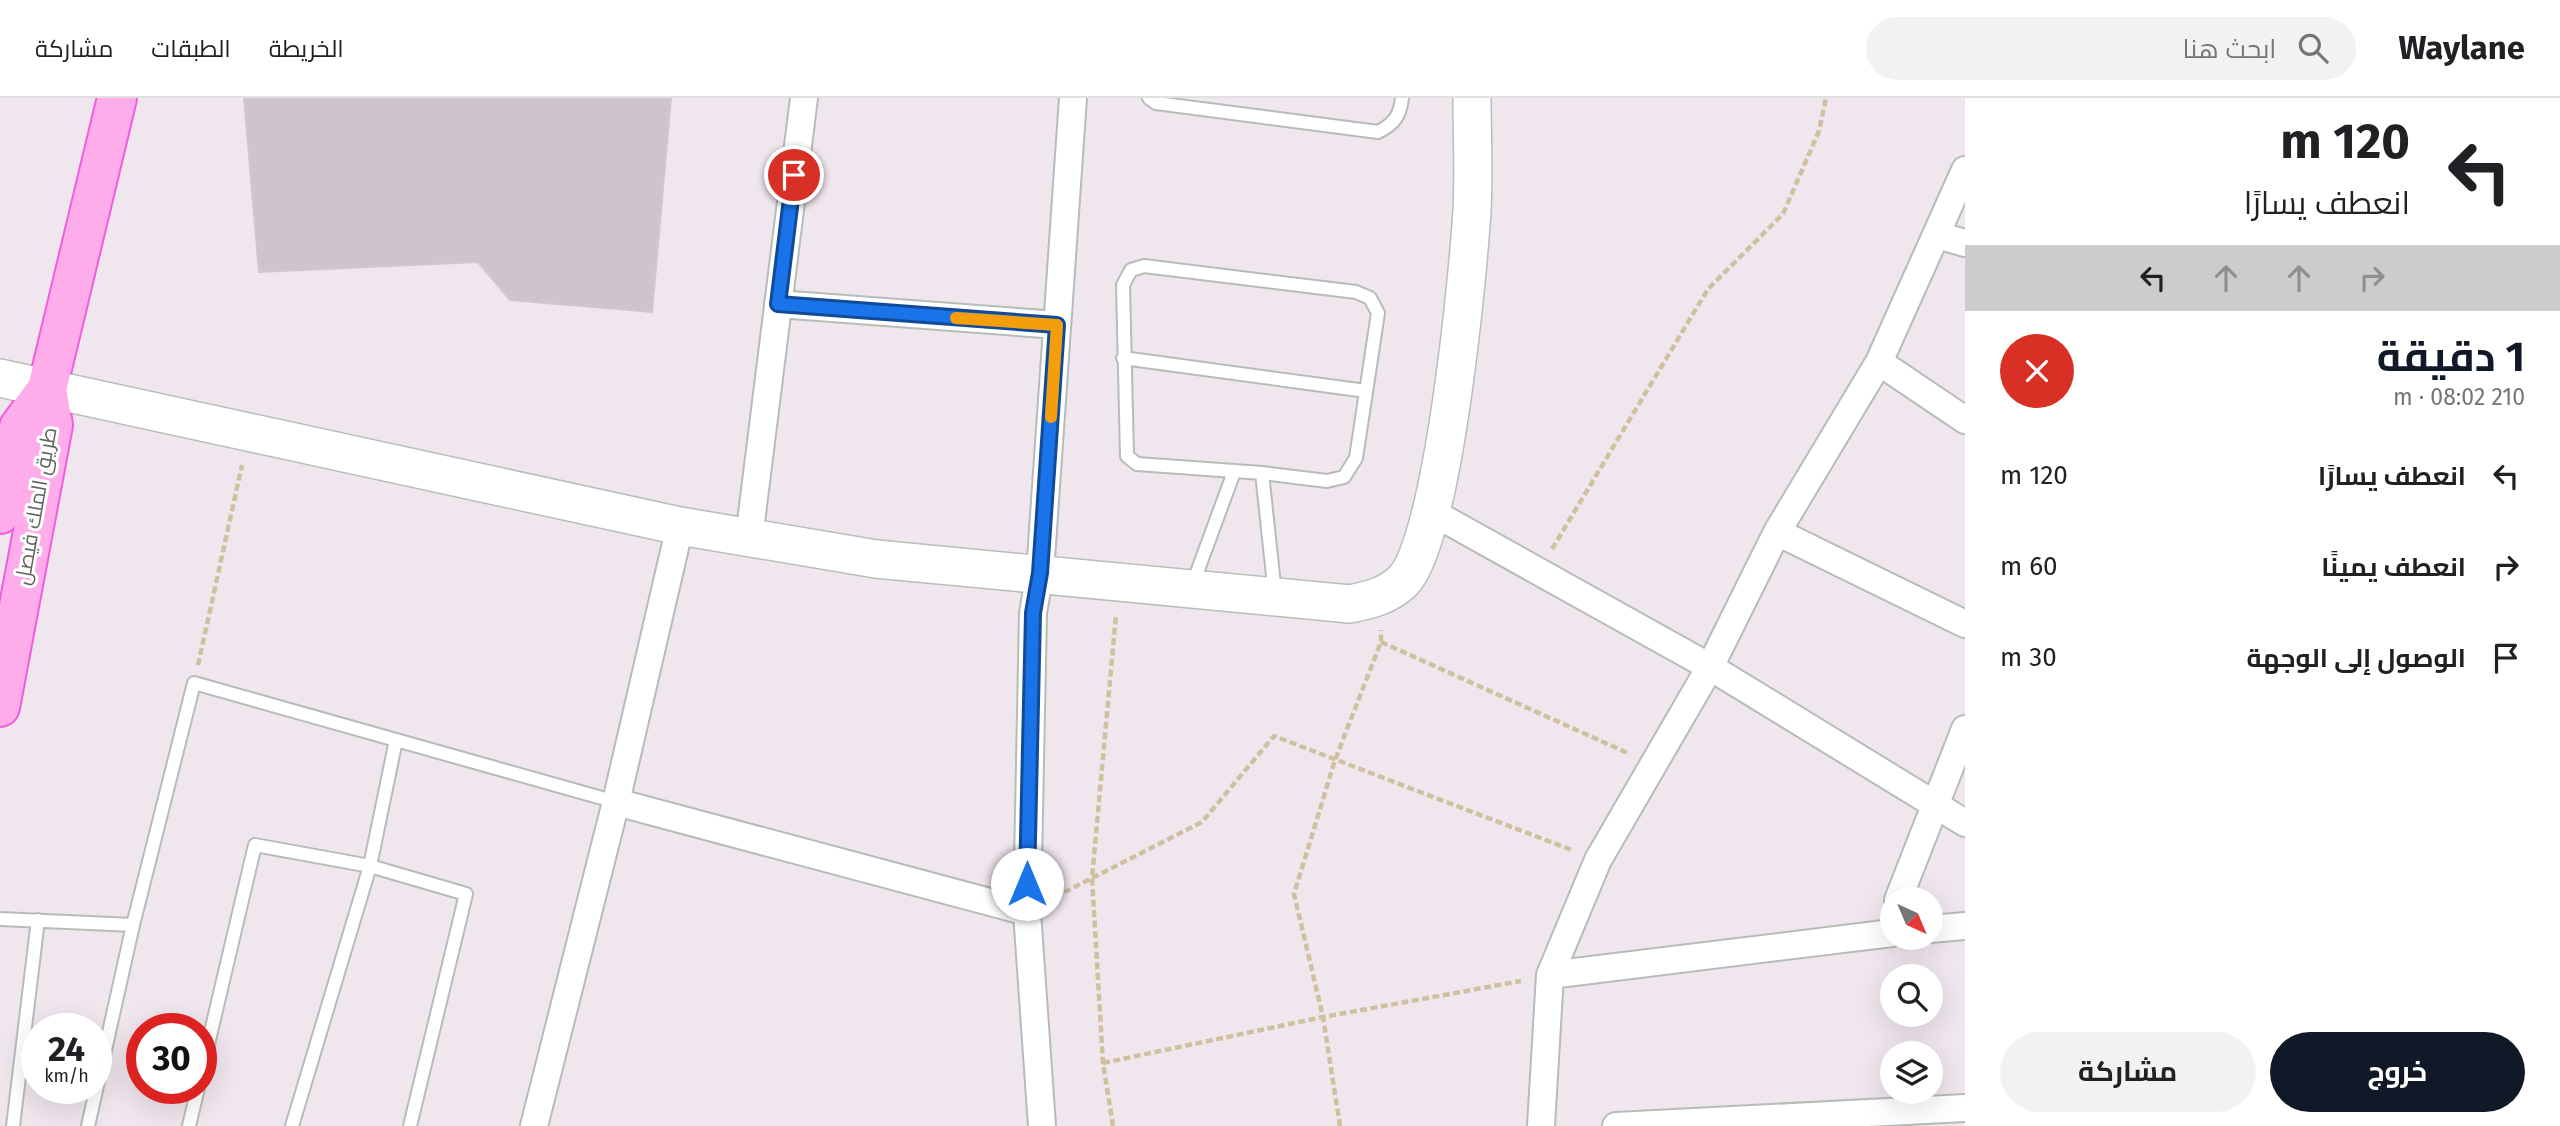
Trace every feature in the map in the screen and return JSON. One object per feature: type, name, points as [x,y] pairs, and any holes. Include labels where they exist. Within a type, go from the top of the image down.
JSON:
[{"type":"main road","name":"طريق الملك فيصل","points":[[0,514],[19,427],[47,389],[117,98]]},
{"type":"main road","name":"طريق الملك فيصل","points":[[0,707],[53,425],[47,389]]},
{"type":"street","points":[[749,538],[804,98]]},
{"type":"street","points":[[1042,1126],[1027,912],[1033,613],[1040,573],[1073,98]]},
{"type":"street","points":[[0,378],[680,526],[749,538],[876,559],[1350,604],[1379,597],[1404,581],[1420,554],[1448,431],[1472,210],[1472,98]]},
{"type":"street","points":[[1541,1126],[1550,975],[1598,860],[1710,667],[1777,532],[1878,362],[1965,170]]},
{"type":"street","points":[[1937,235],[1965,243]]},
{"type":"street","points":[[778,304],[1057,325]]},
{"type":"street","points":[[1878,362],[1965,420]]},
{"type":"street","points":[[1430,511],[1710,667],[1965,823]]},
{"type":"street","points":[[534,1126],[616,802],[680,526]]},
{"type":"street","points":[[1777,532],[1965,624]]},
{"type":"street","points":[[1903,887],[1965,729]]},
{"type":"street","points":[[616,802],[1027,912]]},
{"type":"street","points":[[1943,928],[1965,926]]},
{"type":"street","points":[[1550,975],[1880,928]]},
{"type":"street","points":[[1616,1126],[1965,1108]]},
{"type":"lane","points":[[1149,98],[1156,103],[1378,132],[1392,126],[1400,112],[1402,98]]},
{"type":"lane","points":[[1144,266],[1356,292],[1370,298],[1378,313],[1366,391],[1356,458],[1344,477],[1327,481],[1262,473],[1137,464],[1127,456],[1122,285],[1131,270],[1144,266]]},
{"type":"lane","points":[[1123,358],[1366,391]]},
{"type":"lane","points":[[1191,590],[1234,472]]},
{"type":"lane","points":[[1262,473],[1276,597]]},
{"type":"lane","points":[[88,1126],[133,925],[194,683],[616,802]]},
{"type":"lane","points":[[292,1126],[370,866],[396,740]]},
{"type":"lane","points":[[215,1013],[255,845],[370,866],[466,894],[410,1126]]},
{"type":"lane","points":[[0,919],[133,925]]},
{"type":"lane","points":[[13,1126],[38,920]]},
{"type":"lane","points":[[189,1126],[194,1104]]},
{"type":"path","points":[[1538,571],[1708,289],[1783,214],[1819,131],[1826,98]]},
{"type":"path","points":[[194,683],[249,432]]},
{"type":"path","points":[[1114,1126],[1103,1063],[1092,878],[1119,583]]},
{"type":"path","points":[[1340,1126],[1323,1017],[1294,894],[1335,760],[1381,642],[1379,597]]},
{"type":"path","points":[[1381,642],[1652,764]]},
{"type":"path","points":[[1027,912],[1202,822],[1274,736],[1598,860]]},
{"type":"path","points":[[1103,1063],[1323,1017],[1550,975]]},
{"type":"building","points":[[244,98],[671,98],[652,312],[510,300],[478,262],[259,272]]},
{"type":"slow traffic","points":[[956,318],[1057,325],[1051,417]]},
{"type":"route","points":[[794,175],[778,304],[1057,325],[1040,573],[1033,613],[1027,884]]}]
